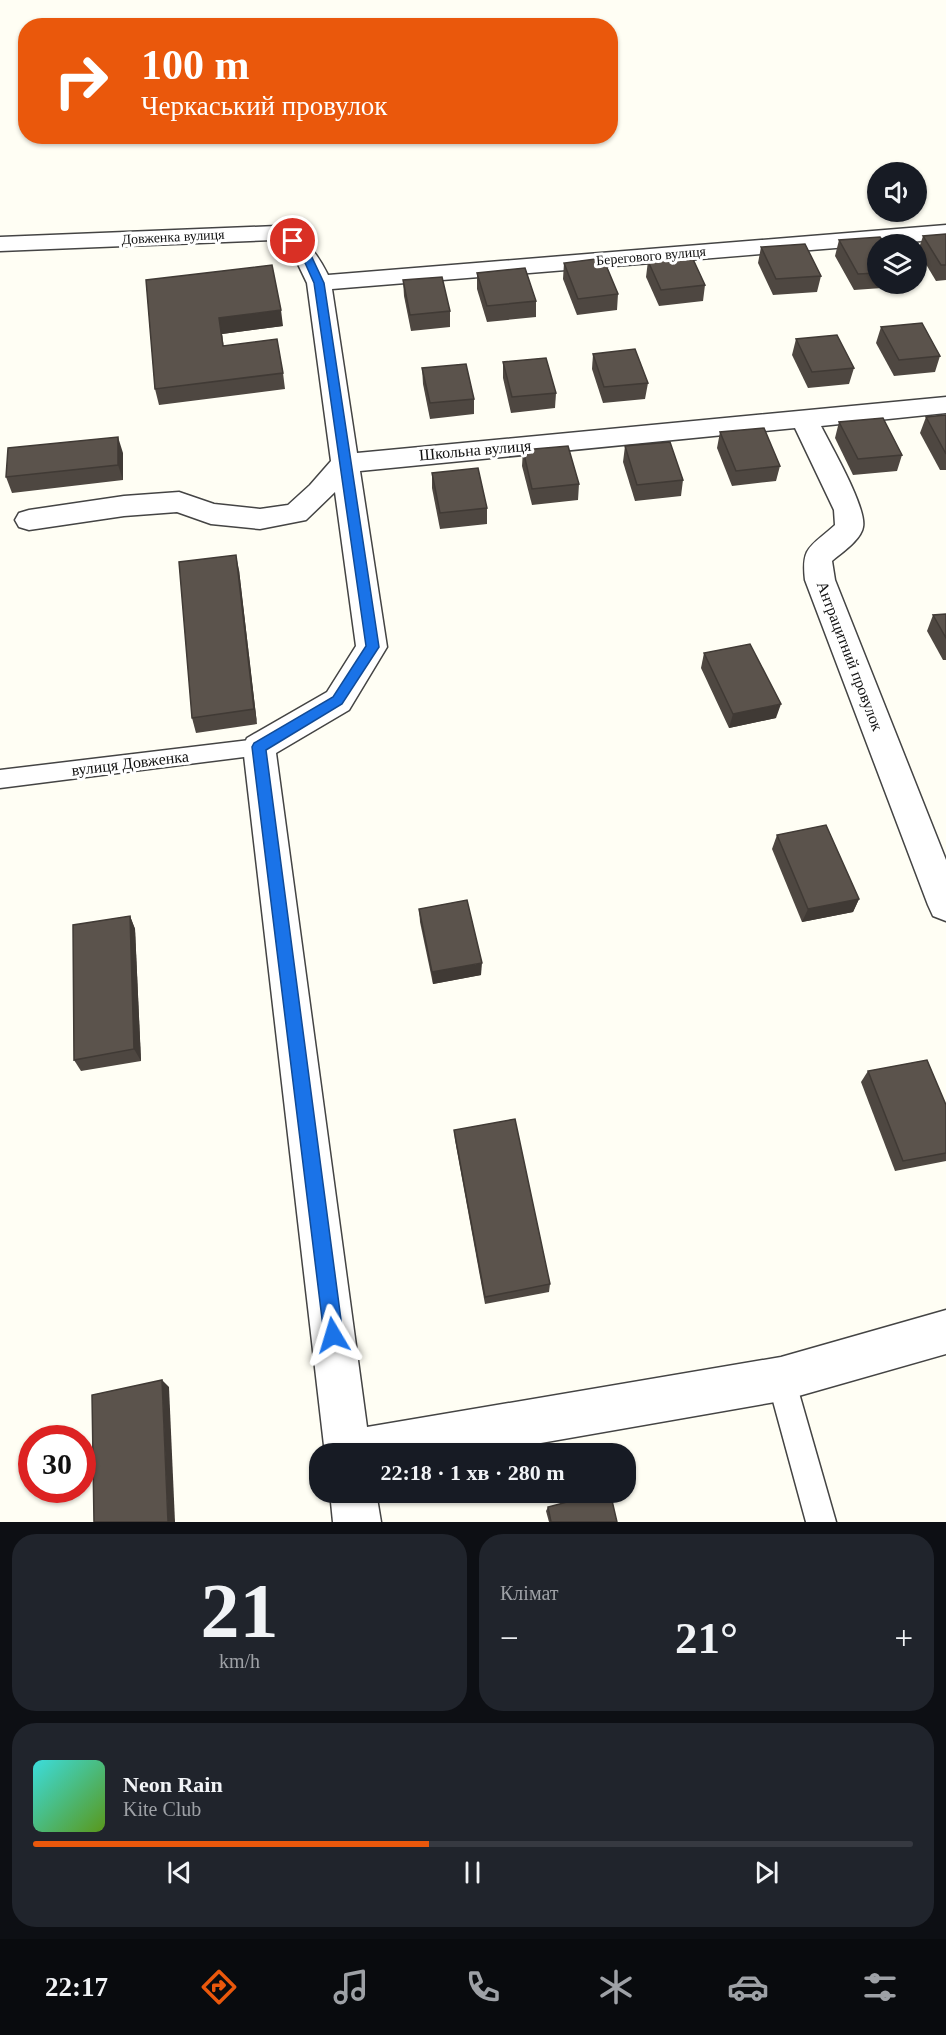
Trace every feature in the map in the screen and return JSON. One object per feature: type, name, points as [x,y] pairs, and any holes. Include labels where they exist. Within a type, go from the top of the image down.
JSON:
[{"type":"street","name":"Берегового вулиця","points":[[319,283],[946,232]]},
{"type":"street","name":"Довженка вулиця","points":[[0,244],[278,233],[293,241],[306,253],[319,283],[372,647],[338,701],[259,747]]},
{"type":"street","name":"Школьна вулиця","points":[[345,463],[946,405]]},
{"type":"street","name":"Антрацитний провулок","points":[[804,419],[848,510],[849,528],[817,558],[820,580],[946,904]]},
{"type":"street","points":[[29,520],[124,506],[178,502],[211,514],[260,519],[287,515],[296,513],[320,492],[345,463]]},
{"type":"street","points":[[259,747],[347,1443]]},
{"type":"street","points":[[407,1443],[781,1379],[946,1332]]},
{"type":"street","points":[[354,1503],[357,1522]]},
{"type":"lane","name":"вулиця Довженка","points":[[0,779],[259,747]]},
{"type":"lane","points":[[781,1379],[821,1522]]},
{"type":"building","points":[[946,234],[946,265],[941,265],[927,242],[927,236]]},
{"type":"building","points":[[867,238],[867,274],[858,274],[839,240]]},
{"type":"building","points":[[805,244],[821,276],[776,279],[761,247]]},
{"type":"building","points":[[692,257],[705,285],[661,290],[648,261]]},
{"type":"building","points":[[603,258],[618,294],[578,299],[564,263]]},
{"type":"building","points":[[272,265],[281,310],[219,318],[223,346],[277,339],[283,373],[155,389],[146,280]]},
{"type":"building","points":[[525,268],[536,301],[487,306],[477,273]]},
{"type":"building","points":[[442,277],[450,311],[410,315],[403,280]]},
{"type":"building","points":[[922,323],[940,356],[899,360],[881,327]]},
{"type":"building","points":[[837,335],[854,368],[812,372],[796,339]]},
{"type":"building","points":[[635,349],[648,383],[604,387],[593,354]]},
{"type":"building","points":[[546,358],[556,393],[512,397],[503,362]]},
{"type":"building","points":[[466,364],[474,399],[430,403],[422,368]]},
{"type":"building","points":[[946,415],[946,454],[926,417]]},
{"type":"building","points":[[883,418],[902,455],[858,459],[839,422]]},
{"type":"building","points":[[764,428],[780,466],[736,471],[720,432]]},
{"type":"building","points":[[118,437],[118,465],[6,477],[8,448]]},
{"type":"building","points":[[670,442],[683,480],[637,485],[625,446]]},
{"type":"building","points":[[568,446],[579,484],[532,489],[523,450]]},
{"type":"building","points":[[478,468],[487,508],[440,513],[432,473]]},
{"type":"building","points":[[236,555],[254,709],[192,718],[179,562]]},
{"type":"building","points":[[946,614],[946,638],[933,615]]},
{"type":"building","points":[[750,644],[781,704],[733,714],[704,653]]},
{"type":"building","points":[[826,825],[859,899],[808,909],[777,835]]},
{"type":"building","points":[[467,900],[482,963],[432,972],[419,909]]},
{"type":"building","points":[[130,916],[134,1049],[74,1060],[73,925]]},
{"type":"building","points":[[927,1060],[946,1105],[946,1153],[903,1161],[868,1071]]},
{"type":"building","points":[[515,1119],[550,1284],[485,1297],[454,1130]]},
{"type":"building","points":[[162,1380],[168,1522],[94,1522],[96,1425],[92,1425],[92,1395]]},
{"type":"building","points":[[563,1503],[613,1503],[617,1522],[551,1522],[548,1507]]},
{"type":"route","points":[[293,241],[306,253],[319,283],[372,647],[338,701],[259,747],[333,1335]]}]
